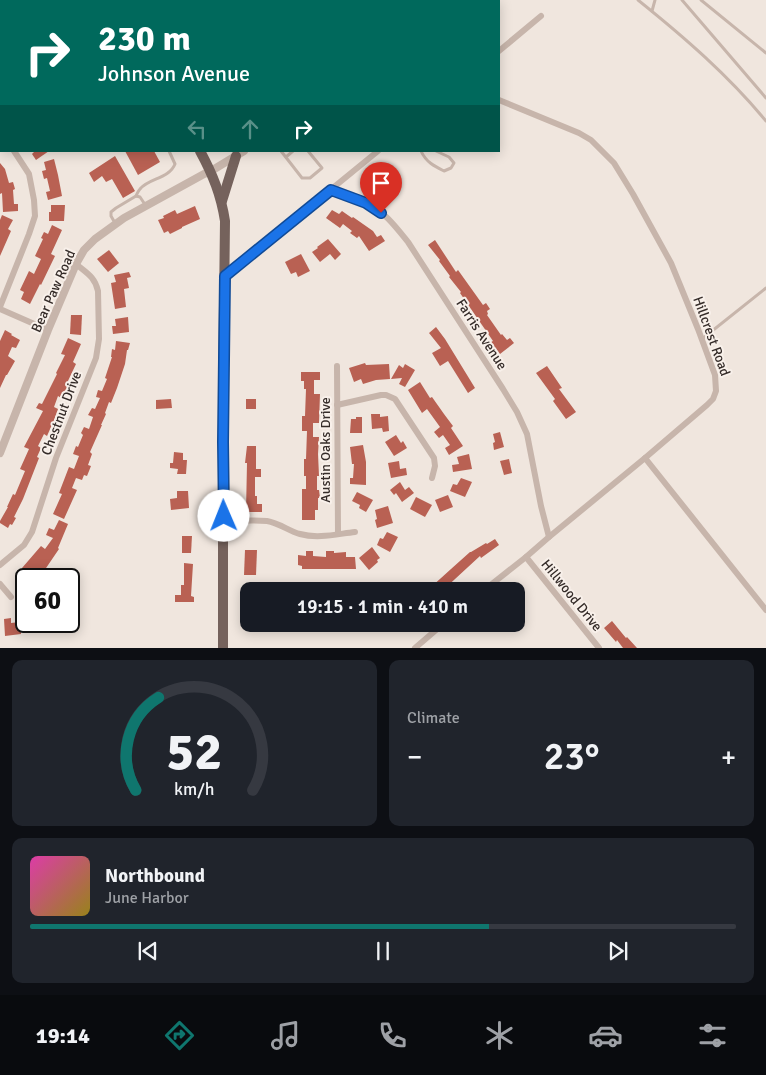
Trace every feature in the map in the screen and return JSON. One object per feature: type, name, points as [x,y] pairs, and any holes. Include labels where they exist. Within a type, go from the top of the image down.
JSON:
[{"type":"main road","points":[[201,152],[211,171],[222,202],[225,222],[223,648]]},
{"type":"main road","points":[[222,202],[240,154]]},
{"type":"street","points":[[500,50],[541,16]]},
{"type":"street","name":"Hillcrest Road","points":[[494,582],[707,405],[713,399],[716,391],[715,375],[671,263],[634,194],[611,159],[591,140],[580,133],[500,100]]},
{"type":"street","points":[[15,152],[29,174],[35,216],[0,308],[48,330]]},
{"type":"street","points":[[225,276],[377,152]]},
{"type":"street","name":"Bear Paw Road","points":[[0,453],[76,264],[89,244],[115,224],[240,154]]},
{"type":"street","name":"Farris Avenue","points":[[331,190],[366,203],[394,224],[408,242],[503,389],[517,412],[530,443],[541,506],[549,537]]},
{"type":"street","name":"Chestnut Drive","points":[[0,566],[24,545],[32,532],[56,458],[96,358],[99,339],[98,292],[93,277],[76,264]]},
{"type":"street","name":"Austin Oaks Drive","points":[[337,366],[338,534]]},
{"type":"street","points":[[337,405],[381,395],[395,399],[434,458],[432,478]]},
{"type":"street","points":[[645,458],[766,610]]},
{"type":"street","points":[[224,521],[268,522],[299,534],[311,536],[355,532]]},
{"type":"street","name":"Hillwood Drive","points":[[526,557],[599,648]]},
{"type":"street","points":[[0,584],[11,597]]},
{"type":"street","points":[[415,648],[434,632]]},
{"type":"lane","points":[[652,11],[656,0]]},
{"type":"lane","points":[[682,0],[766,98]]},
{"type":"lane","points":[[701,0],[766,53]]},
{"type":"lane","points":[[641,1],[716,67],[766,121]]},
{"type":"lane","points":[[115,224],[111,212],[136,196],[141,187],[169,173],[173,169],[175,164],[169,152]]},
{"type":"lane","points":[[282,152],[302,178],[310,178],[322,168],[309,152]]},
{"type":"lane","points":[[286,157],[292,152]]},
{"type":"lane","points":[[422,152],[430,164],[444,171],[451,168],[454,163],[449,157],[438,152]]},
{"type":"lane","points":[[136,196],[146,206]]},
{"type":"lane","points":[[702,340],[766,288]]},
{"type":"building","points":[[34,152],[48,152],[36,160],[32,154]]},
{"type":"building","points":[[126,152],[155,152],[160,162],[138,175]]},
{"type":"building","points":[[115,156],[135,191],[123,198],[112,179],[106,182],[102,176],[94,182],[89,173]]},
{"type":"building","points":[[54,159],[62,196],[48,200],[46,192],[50,191],[47,178],[44,179],[42,171],[46,170],[44,162]]},
{"type":"building","points":[[0,163],[5,169],[9,183],[13,182],[15,189],[13,190],[14,204],[18,204],[18,211],[3,212],[2,193],[0,194]]},
{"type":"building","points":[[380,174],[386,182],[371,193],[365,186]]},
{"type":"building","points":[[51,205],[65,205],[64,221],[49,221]]},
{"type":"building","points":[[195,206],[200,219],[170,234],[168,231],[164,233],[158,220],[175,210],[177,214]]},
{"type":"building","points":[[332,210],[339,214],[342,211],[353,217],[373,231],[377,237],[381,235],[385,241],[369,251],[359,236],[357,238],[350,233],[352,231],[343,224],[340,228],[326,218]]},
{"type":"building","points":[[2,215],[13,220],[8,229],[11,231],[0,256],[0,220]]},
{"type":"building","points":[[52,225],[62,230],[51,254],[55,256],[30,304],[21,299],[24,292],[20,290],[29,271],[34,274],[41,259],[35,256],[43,239],[41,238],[44,232],[48,234]]},
{"type":"building","points":[[328,239],[341,254],[335,260],[330,254],[320,262],[312,252]]},
{"type":"building","points":[[435,240],[456,272],[458,270],[483,305],[486,303],[490,309],[487,311],[487,315],[501,335],[507,340],[510,338],[514,343],[500,354],[461,292],[449,277],[440,260],[428,245]]},
{"type":"building","points":[[109,250],[119,263],[108,272],[97,259]]},
{"type":"building","points":[[301,254],[310,271],[298,277],[296,272],[291,274],[285,262]]},
{"type":"building","points":[[129,272],[131,277],[127,278],[129,288],[124,289],[126,307],[115,309],[111,283],[116,282],[114,275]]},
{"type":"building","points":[[71,315],[82,315],[81,335],[70,334]]},
{"type":"building","points":[[128,317],[129,332],[113,334],[112,326],[116,326],[115,319]]},
{"type":"building","points":[[436,327],[475,388],[468,393],[448,361],[440,366],[432,353],[441,348],[429,333]]},
{"type":"building","points":[[5,330],[20,340],[16,348],[12,347],[8,356],[15,361],[0,388],[0,341]]},
{"type":"building","points":[[68,338],[81,344],[73,362],[76,364],[67,383],[69,384],[61,398],[58,396],[54,407],[58,409],[54,420],[47,436],[44,434],[38,446],[41,448],[37,457],[39,458],[14,517],[16,518],[8,528],[0,523],[0,521],[13,494],[15,495],[25,471],[20,469],[29,449],[24,447],[43,411],[36,408],[39,403],[42,404],[57,374],[65,355],[61,354]]},
{"type":"building","points":[[116,341],[130,343],[125,364],[90,452],[92,454],[88,465],[91,466],[87,476],[84,475],[82,480],[76,478],[72,488],[77,490],[64,519],[53,514],[62,494],[59,493],[69,467],[74,469],[79,456],[73,454],[83,435],[81,433],[84,427],[89,429],[93,417],[88,415],[92,408],[95,409],[100,398],[96,397],[98,390],[102,391],[107,379],[105,378],[112,357],[112,349],[115,350]]},
{"type":"building","points":[[365,363],[366,365],[389,364],[390,379],[376,380],[363,384],[361,379],[354,382],[349,368]]},
{"type":"building","points":[[405,364],[415,370],[405,387],[399,384],[402,378],[391,379],[399,365],[403,368]]},
{"type":"building","points":[[547,366],[562,388],[559,389],[576,412],[566,419],[553,401],[555,399],[536,373]]},
{"type":"building","points":[[301,372],[320,372],[320,380],[314,380],[314,394],[320,394],[319,423],[313,423],[313,437],[319,437],[317,490],[319,490],[320,498],[318,498],[318,510],[315,510],[315,520],[302,520],[302,489],[306,489],[304,459],[306,459],[307,431],[302,431],[302,416],[305,416],[306,389],[304,389],[304,381],[301,381]]},
{"type":"building","points":[[420,382],[430,398],[432,397],[453,426],[451,428],[463,446],[449,455],[445,448],[450,445],[443,435],[439,438],[434,432],[440,427],[427,409],[422,413],[408,390]]},
{"type":"building","points":[[171,399],[172,408],[156,409],[156,400]]},
{"type":"building","points":[[246,399],[256,399],[256,409],[246,409]]},
{"type":"building","points":[[371,414],[380,414],[380,417],[388,416],[389,431],[383,432],[382,428],[372,429]]},
{"type":"building","points":[[356,417],[362,417],[362,433],[350,433],[351,419],[356,419]]},
{"type":"building","points":[[500,432],[504,447],[494,450],[493,434]]},
{"type":"building","points":[[396,435],[407,448],[394,456],[385,442]]},
{"type":"building","points":[[363,445],[366,462],[366,485],[350,484],[350,478],[353,478],[354,464],[352,464],[350,447]]},
{"type":"building","points":[[247,446],[256,446],[256,469],[261,469],[261,477],[255,477],[255,496],[257,496],[257,504],[262,504],[262,512],[246,512],[247,463],[245,463]]},
{"type":"building","points":[[174,452],[183,453],[183,460],[187,460],[186,474],[177,474],[178,469],[170,468],[170,463],[173,463]]},
{"type":"building","points":[[469,454],[472,469],[453,472],[452,465],[459,464],[457,457]]},
{"type":"building","points":[[509,459],[512,473],[504,475],[500,461]]},
{"type":"building","points":[[399,461],[400,469],[406,468],[407,475],[391,478],[388,463]]},
{"type":"building","points":[[461,478],[472,482],[465,497],[450,491],[453,484],[457,485]]},
{"type":"building","points":[[400,482],[405,490],[409,487],[414,493],[402,502],[396,493],[394,495],[390,490]]},
{"type":"building","points":[[177,491],[188,491],[189,508],[171,510],[170,499],[177,498]]},
{"type":"building","points":[[357,492],[373,500],[366,512],[359,508],[360,505],[352,501]]},
{"type":"building","points":[[448,495],[453,507],[440,512],[435,500]]},
{"type":"building","points":[[416,497],[432,505],[425,517],[410,509]]},
{"type":"building","points":[[388,506],[393,523],[377,528],[375,510]]},
{"type":"building","points":[[59,520],[68,524],[59,549],[46,568],[22,568],[41,546],[45,549],[53,538],[46,535],[49,528],[54,530]]},
{"type":"building","points":[[387,532],[398,537],[390,552],[377,545],[380,538],[383,539]]},
{"type":"building","points":[[182,536],[192,536],[191,553],[182,553]]},
{"type":"building","points":[[495,539],[499,545],[481,558],[480,556],[452,582],[437,582],[470,552]]},
{"type":"building","points":[[372,547],[380,558],[369,570],[359,558]]},
{"type":"building","points":[[245,550],[257,550],[256,575],[244,575]]},
{"type":"building","points":[[306,551],[313,551],[313,556],[326,557],[326,551],[334,551],[334,553],[346,552],[346,557],[355,557],[356,569],[302,569],[302,566],[298,565],[298,555],[306,556]]},
{"type":"building","points":[[184,563],[193,564],[191,596],[194,597],[194,602],[175,602],[175,595],[181,595],[181,585],[184,585]]},
{"type":"building","points":[[11,618],[11,623],[15,623],[15,633],[21,634],[5,636],[4,619]]},
{"type":"building","points":[[612,621],[637,648],[623,648],[617,640],[616,642],[604,628]]},
{"type":"route","points":[[224,516],[225,276],[331,190],[366,203],[381,213]]}]
